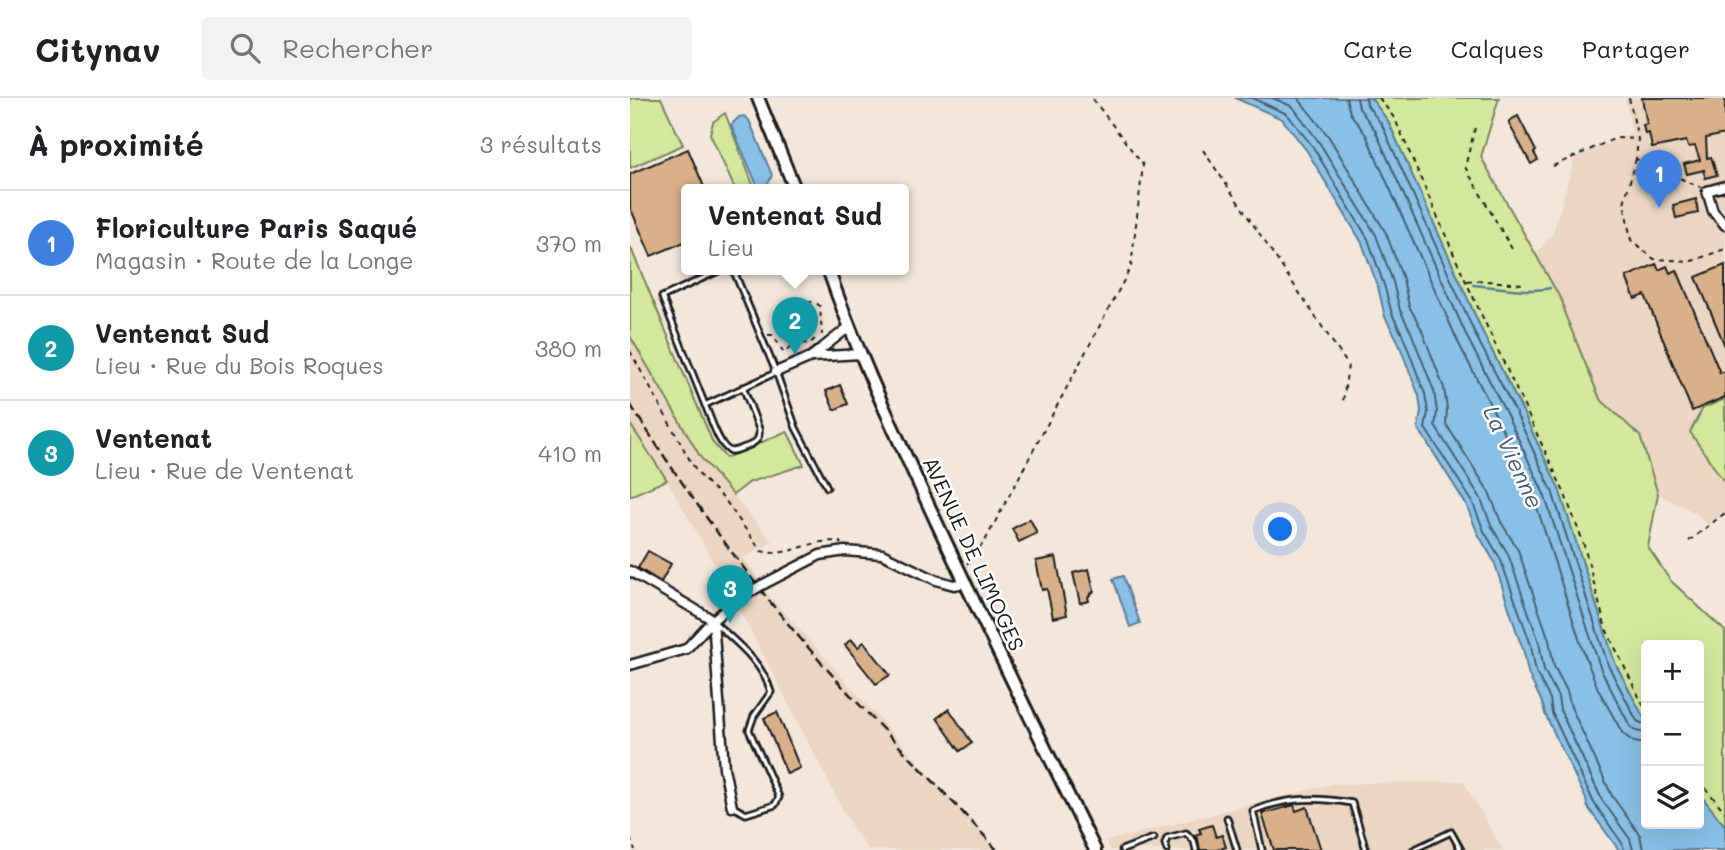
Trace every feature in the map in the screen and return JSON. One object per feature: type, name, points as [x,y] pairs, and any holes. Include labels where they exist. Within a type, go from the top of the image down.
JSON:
[{"type":"main road","points":[[758,98],[793,184]]},
{"type":"main road","name":"AVENUE DE LIMOGES","points":[[830,275],[860,354],[964,583],[1095,850]]},
{"type":"street","points":[[1725,186],[1707,191],[1713,211],[1725,225]]},
{"type":"street","points":[[776,372],[811,357],[849,327]]},
{"type":"street","points":[[811,357],[860,354]]},
{"type":"street","points":[[630,665],[686,649],[740,598],[820,555],[845,551],[882,554],[936,580],[954,585],[964,583]]},
{"type":"street","points":[[630,571],[713,621]]},
{"type":"street","points":[[713,621],[724,768],[732,807]]},
{"type":"lane","points":[[710,275],[662,297],[722,446],[729,451],[754,444],[760,436],[743,387]]},
{"type":"lane","points":[[736,275],[796,428],[827,487]]},
{"type":"lane","points":[[705,405],[776,372]]},
{"type":"lane","points":[[713,621],[750,655],[765,674],[771,692],[754,716],[749,730],[779,797],[775,805],[746,814],[732,807]]},
{"type":"lane","points":[[1262,850],[1253,811],[1293,799],[1321,797],[1352,803],[1366,850]]},
{"type":"lane","points":[[1227,818],[1237,850]]},
{"type":"lane","points":[[1413,850],[1451,832],[1461,850]]},
{"type":"lane","points":[[1167,850],[1167,838],[1186,833],[1194,841],[1196,850]]},
{"type":"lane","points":[[1122,850],[1154,838]]},
{"type":"path","points":[[964,568],[985,541],[1131,267],[1143,164],[1093,98]]},
{"type":"path","points":[[1379,98],[1395,119],[1466,281],[1564,492],[1583,542],[1606,629],[1642,703]]},
{"type":"path","points":[[1629,98],[1638,139],[1636,159],[1623,203],[1632,240],[1654,258],[1692,261],[1725,249]]},
{"type":"path","points":[[1475,128],[1465,167],[1512,249]]},
{"type":"path","points":[[1553,166],[1616,138],[1638,139]]},
{"type":"path","points":[[1203,150],[1348,365],[1343,402]]},
{"type":"path","points":[[1636,159],[1707,191]]},
{"type":"path","points":[[1466,281],[1522,284]]},
{"type":"path","points":[[767,335],[773,335],[784,352],[790,347],[786,333],[791,331],[804,343],[809,344],[814,340],[814,328],[807,306],[810,302],[815,302],[820,306],[821,332],[825,341]]},
{"type":"path","points":[[630,351],[692,464],[725,500],[761,551],[780,554],[825,539],[840,542],[845,551]]},
{"type":"path","points":[[1689,541],[1725,513]]},
{"type":"path","points":[[1704,786],[1725,812]]},
{"type":"path","points":[[630,838],[635,850]]},
{"type":"shaded area","points":[[1625,98],[1725,98],[1725,399],[1703,408],[1690,432],[1725,483],[1725,515],[1707,525],[1697,514],[1658,494],[1640,437],[1600,399],[1564,312],[1563,303],[1536,254],[1553,233],[1575,157],[1632,133]]},
{"type":"shaded area","points":[[630,336],[701,458],[773,542],[744,558],[768,594],[997,850],[869,850],[853,829],[733,597],[667,480],[630,424]]},
{"type":"shaded area","points":[[1463,781],[1503,850],[1110,850],[1106,841],[1332,784]]},
{"type":"green space","points":[[630,98],[661,98],[683,145],[630,168]]},
{"type":"green space","points":[[1371,98],[1499,98],[1481,157],[1563,303],[1564,312],[1600,399],[1640,436],[1658,494],[1648,547],[1670,580],[1725,631],[1725,826],[1718,818],[1704,811],[1704,640],[1641,640],[1641,733],[1615,663],[1559,489],[1483,333],[1388,121]]},
{"type":"green space","points":[[725,113],[753,184],[733,184],[710,134],[713,122]]},
{"type":"green space","points":[[630,246],[713,443],[726,458],[787,431],[804,465],[750,482],[733,495],[701,458],[630,336]]},
{"type":"green space","points":[[1725,399],[1725,483],[1690,432],[1703,408]]},
{"type":"green space","points":[[630,424],[667,480],[630,496]]},
{"type":"water","name":"La Vienne","points":[[1235,98],[1371,98],[1388,121],[1483,333],[1559,489],[1615,663],[1641,712],[1641,829],[1704,829],[1704,799],[1725,826],[1725,850],[1619,850],[1587,806],[1530,678],[1523,647],[1494,561],[1478,534],[1466,504],[1418,428],[1421,411],[1419,396],[1397,339],[1385,317],[1378,287],[1362,243],[1307,151],[1282,119]]},
{"type":"water","points":[[744,116],[749,120],[772,175],[766,184],[757,184],[731,125]]},
{"type":"water","points":[[1123,576],[1140,623],[1130,627],[1113,579]]},
{"type":"building","points":[[1642,98],[1725,98],[1725,134],[1706,138],[1707,158],[1711,157],[1717,175],[1705,178],[1704,170],[1687,174],[1684,164],[1700,160],[1695,146],[1688,147],[1686,141],[1652,148],[1649,133],[1645,134],[1643,125],[1647,124]]},
{"type":"building","points":[[1518,116],[1536,151],[1534,153],[1538,160],[1531,164],[1509,124],[1509,121]]},
{"type":"building","points":[[688,149],[703,184],[681,184],[681,244],[651,256],[630,207],[630,174]]},
{"type":"building","points":[[1696,199],[1698,213],[1676,218],[1673,205]]},
{"type":"building","points":[[1656,264],[1659,270],[1667,266],[1670,273],[1677,270],[1720,373],[1725,371],[1725,397],[1692,411],[1645,295],[1635,299],[1626,277]]},
{"type":"building","points":[[1725,265],[1725,346],[1696,277]]},
{"type":"building","points":[[840,385],[848,404],[834,410],[826,391]]},
{"type":"building","points":[[1030,519],[1037,533],[1019,542],[1012,529]]},
{"type":"building","points":[[648,551],[671,564],[661,582],[638,568]]},
{"type":"building","points":[[1056,557],[1067,615],[1053,618],[1047,589],[1042,590],[1036,561]]},
{"type":"building","points":[[1089,569],[1094,591],[1088,597],[1089,601],[1080,603],[1073,573]]},
{"type":"building","points":[[851,639],[858,647],[864,642],[890,675],[876,684],[845,645]]},
{"type":"building","points":[[949,709],[972,743],[960,751],[937,718]]},
{"type":"building","points":[[777,712],[800,768],[787,774],[764,718]]},
{"type":"building","points":[[1294,805],[1296,811],[1307,807],[1321,850],[1274,850],[1262,814]]},
{"type":"building","points":[[1212,825],[1216,837],[1222,835],[1226,847],[1200,850],[1198,839],[1194,835],[1201,833],[1199,829]]},
{"type":"waterway","points":[[1473,285],[1522,290],[1550,288]]},
{"type":"railway","points":[[630,404],[716,531],[787,623],[834,678],[997,850]]},
{"type":"place","name":"Floriculture Paris Saqué","points":[[1659,208]]},
{"type":"place","name":"Ventenat Sud","points":[[795,355]]},
{"type":"place","name":"Ventenat","points":[[730,623]]}]
